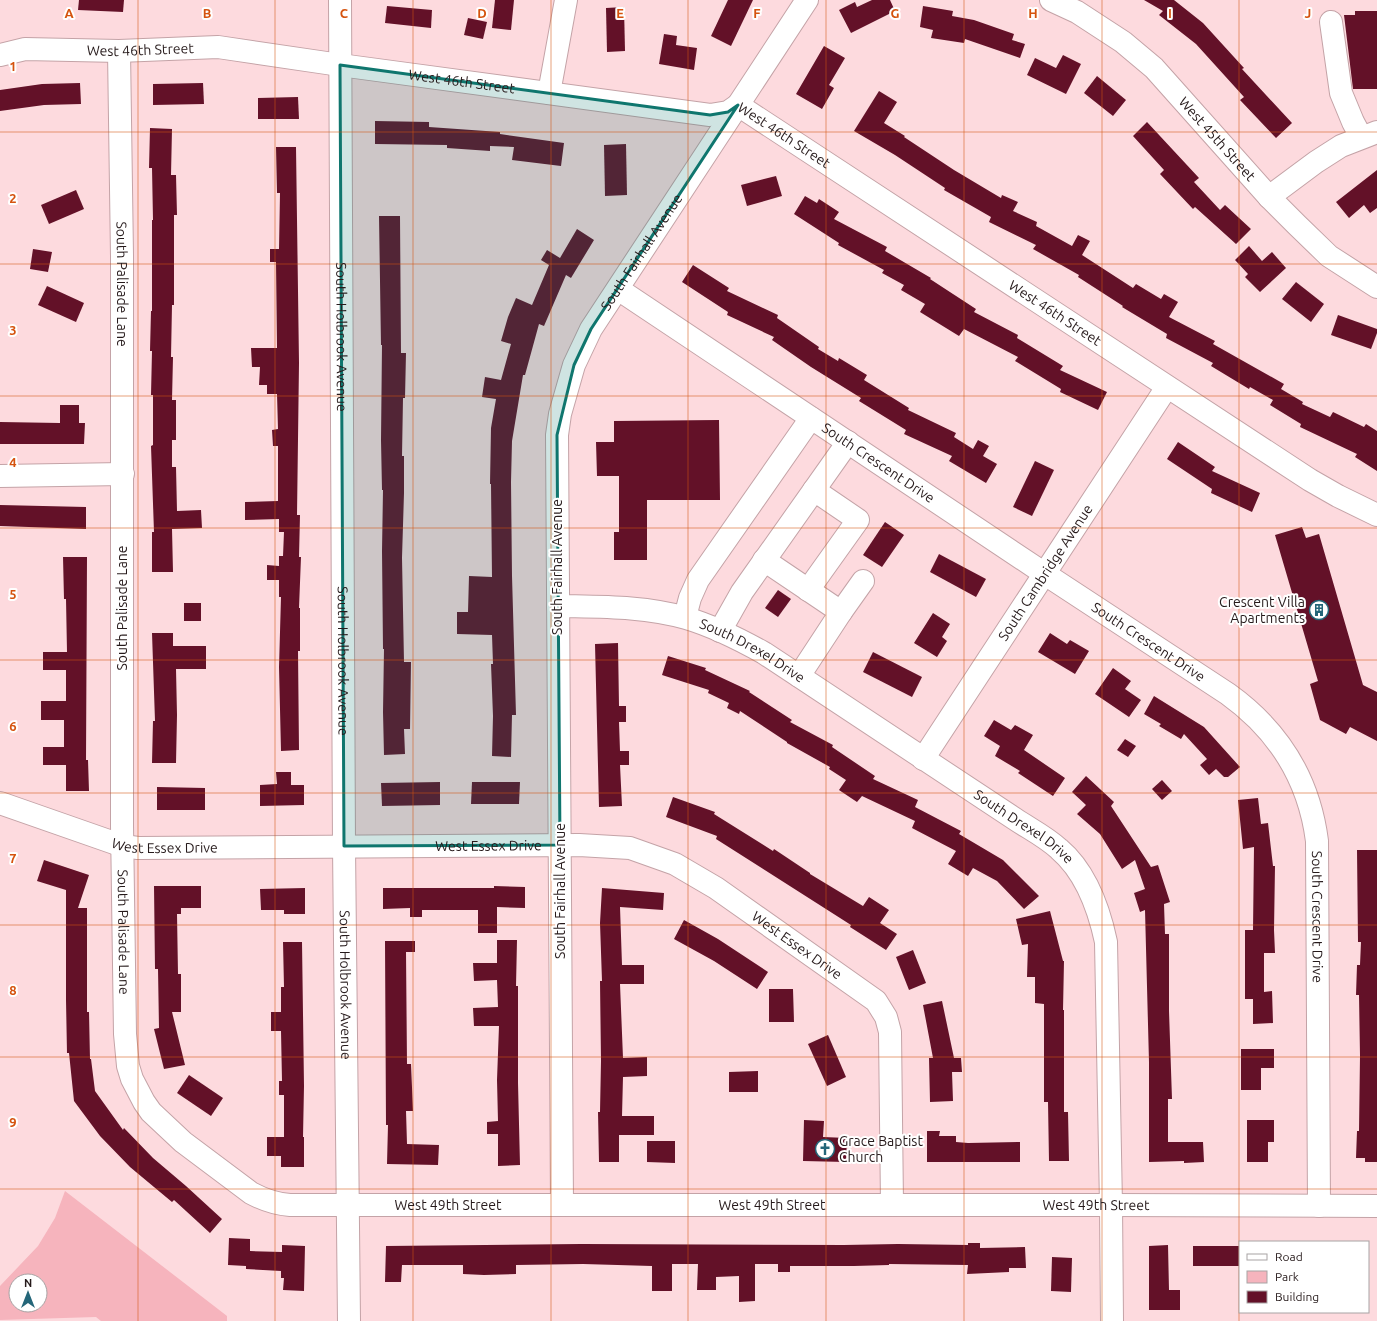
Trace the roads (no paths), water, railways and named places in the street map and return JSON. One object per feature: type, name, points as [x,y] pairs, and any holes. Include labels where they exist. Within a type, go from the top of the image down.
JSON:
[{"type":"street","name":"South Holbrook Avenue","points":[[340,0],[344,846],[349,1321]]},
{"type":"street","points":[[549,93],[566,0]]},
{"type":"street","name":"South Fairhall Avenue","points":[[562,1205],[557,435],[560,414],[574,365],[591,329],[807,0]]},
{"type":"street","name":"West 45th Street","points":[[1051,0],[1077,12],[1123,42],[1154,68],[1269,197],[1329,256],[1377,287]]},
{"type":"street","points":[[1331,22],[1341,93],[1352,122],[1369,134]]},
{"type":"street","name":"West 46th Street","points":[[0,55],[25,49],[119,51],[218,47],[710,115],[728,112],[738,105],[1310,480],[1377,515]]},
{"type":"street","name":"South Palisade Lane","points":[[119,51],[122,256],[123,846],[125,1034],[128,1066],[132,1079],[144,1102],[151,1112],[186,1144]]},
{"type":"street","points":[[1269,197],[1316,162],[1341,146],[1369,134]]},
{"type":"street","name":"South Crescent Drive","points":[[618,289],[1242,704],[1255,715],[1277,740],[1295,768],[1306,795],[1315,826],[1317,841],[1319,1206]]},
{"type":"street","name":"South Cambridge Avenue","points":[[923,759],[1167,387]]},
{"type":"street","points":[[685,618],[690,598],[698,580],[811,418]]},
{"type":"street","points":[[720,631],[742,592],[848,442]]},
{"type":"street","points":[[0,476],[123,474]]},
{"type":"street","points":[[808,590],[858,520],[814,490]]},
{"type":"street","points":[[764,560],[841,612]]},
{"type":"street","points":[[799,676],[863,581]]},
{"type":"street","name":"South Drexel Drive","points":[[558,606],[622,607],[642,609],[685,618],[720,631],[764,652],[923,759],[1051,842],[1074,864],[1088,888],[1098,911],[1106,942],[1112,1321]]},
{"type":"street","name":"West Essex Drive","points":[[0,803],[123,846],[138,848],[560,845],[630,848],[675,864],[716,888],[876,1001],[886,1017],[890,1032],[892,1205]]},
{"type":"street","name":"West 49th Street","points":[[186,1144],[250,1193],[263,1200],[276,1204],[290,1205],[1377,1206]]},
{"type":"place","name":"Crescent Villa Apartments","points":[[1319,610]]},
{"type":"place","name":"Grace Baptist Church","points":[[825,1149]]}]
